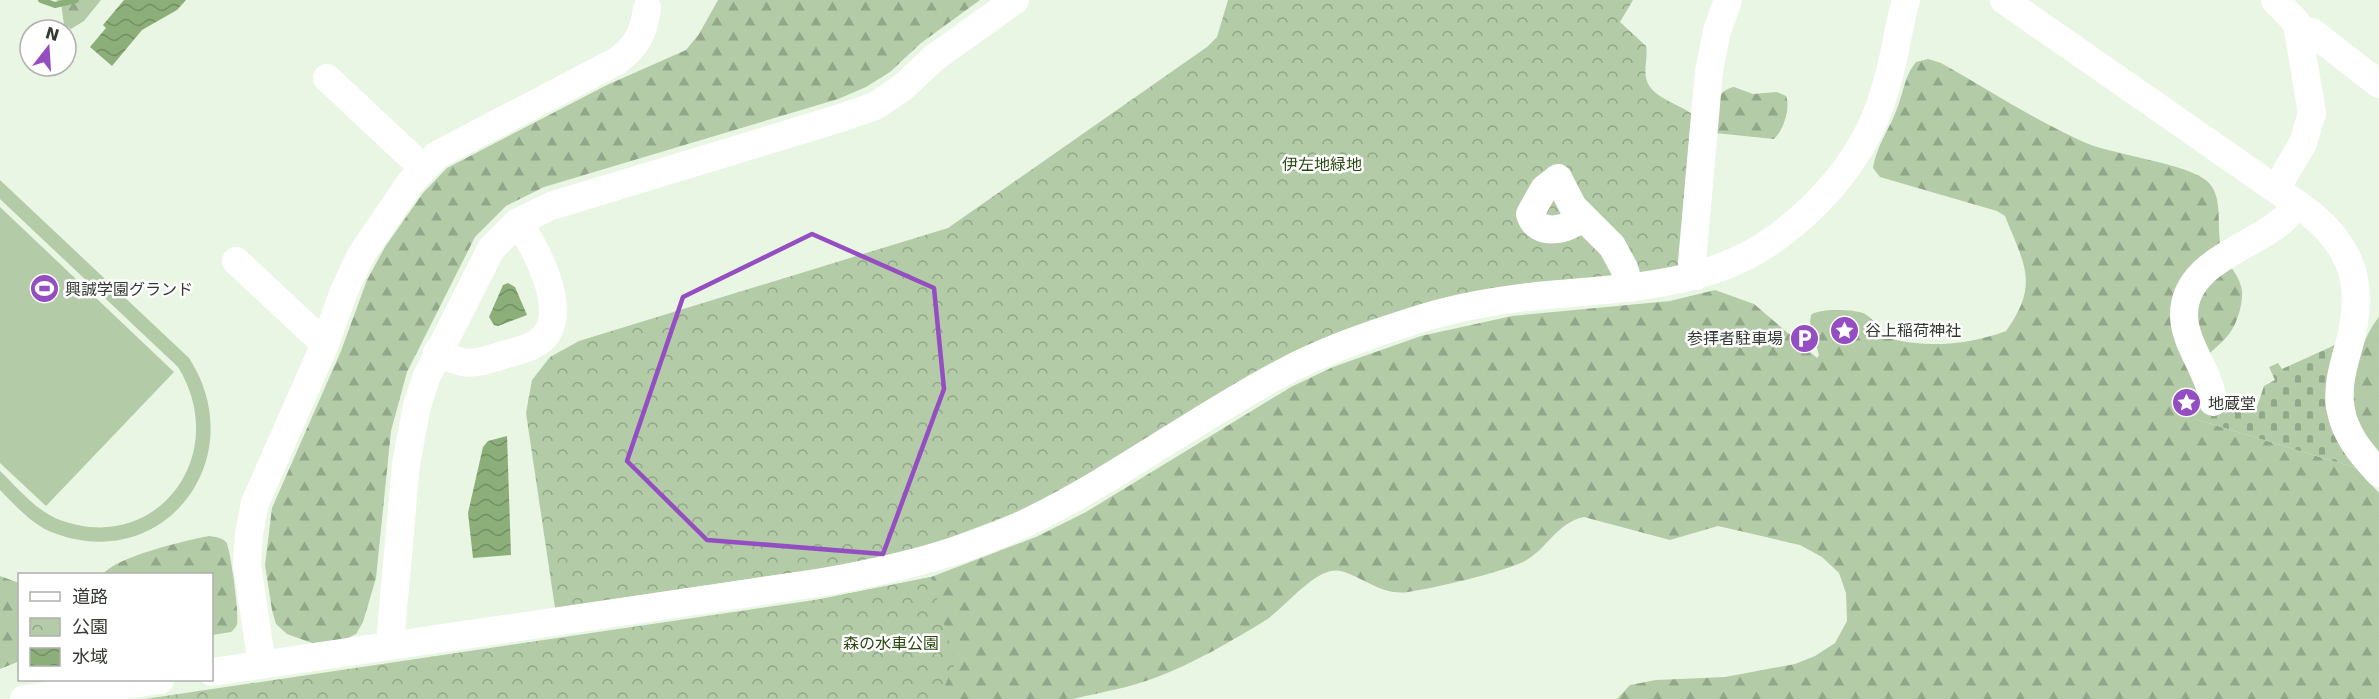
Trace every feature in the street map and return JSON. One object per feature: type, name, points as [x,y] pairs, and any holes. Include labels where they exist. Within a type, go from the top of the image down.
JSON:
[{"type":"street","points":[[393,645],[390,632],[410,435],[426,378],[437,352],[491,249],[518,222],[551,206],[844,117],[875,105],[902,88],[934,58],[1015,0]]},
{"type":"street","points":[[1696,276],[1692,262],[1709,71],[1717,31],[1728,0]]},
{"type":"street","points":[[213,672],[818,583],[926,560],[978,543],[1058,507],[1273,378],[1349,343],[1416,320],[1463,308],[1510,299],[1666,284],[1737,261],[1769,242],[1799,220],[1826,194],[1849,165],[1868,133],[1883,99],[1906,0]]},
{"type":"street","points":[[2004,0],[2286,196],[2324,225],[2339,241],[2352,271],[2357,303],[2355,325],[2340,387],[2340,406],[2353,443],[2379,473]]},
{"type":"street","points":[[2213,402],[2210,383],[2189,337],[2184,317],[2186,296],[2198,278],[2215,263],[2285,218],[2286,196],[2310,124],[2311,103],[2300,34],[2297,24],[2275,0]]},
{"type":"street","points":[[262,664],[248,565],[249,534],[255,503],[325,344],[360,255],[422,167],[454,144],[617,61],[634,48],[644,29],[647,8]]},
{"type":"street","points":[[2300,34],[2312,32],[2379,84]]},
{"type":"street","points":[[327,78],[422,167]]},
{"type":"street","points":[[1582,217],[1612,246],[1624,268],[1630,288]]},
{"type":"street","points":[[437,352],[458,362],[475,363],[535,345],[550,330],[553,320],[552,298],[536,249],[518,222]]},
{"type":"street","points":[[236,261],[325,344]]},
{"type":"street","points":[[24,699],[153,681]]},
{"type":"highlighted area","points":[[812,234],[934,288],[944,389],[883,554],[707,540],[627,461],[683,297]]},
{"type":"green space","points":[[56,0],[101,0],[84,21],[78,25],[78,18],[63,18],[61,3]]},
{"type":"green space","points":[[718,0],[980,0],[921,43],[890,72],[866,87],[838,99],[544,187],[506,206],[475,237],[407,372],[391,431],[376,578],[363,622],[356,634],[344,640],[315,644],[287,634],[276,624],[265,565],[272,508],[341,351],[367,280],[385,247],[423,193],[447,168],[607,85],[686,50],[699,34]]},
{"type":"green space","name":"伊左地緑地","points":[[1228,0],[1633,0],[1620,22],[1646,46],[1646,78],[1649,85],[1653,91],[1693,115],[1680,265],[1664,271],[1460,295],[1023,510],[922,548],[870,561],[555,608],[526,413],[532,380],[550,357],[579,341],[948,228],[1207,47],[1217,37]]},
{"type":"green space","points":[[1928,59],[1941,63],[2031,115],[2086,143],[2184,170],[2198,175],[2212,187],[2218,203],[2221,246],[2241,285],[2242,302],[2232,330],[2210,353],[2202,368],[2197,390],[2195,419],[2356,468],[2379,493],[2379,699],[1617,699],[1630,685],[1656,680],[1725,677],[1795,664],[1815,656],[1835,643],[1847,621],[1846,593],[1839,573],[1822,557],[1800,545],[1718,526],[1670,540],[1584,517],[1566,525],[1539,551],[1523,562],[1512,567],[1435,587],[1397,592],[1375,586],[1347,573],[1331,571],[1306,585],[1266,620],[1199,658],[1147,681],[1073,699],[619,699],[821,599],[931,577],[1036,537],[1086,512],[1291,387],[1333,367],[1421,336],[1512,316],[1670,301],[1715,290],[1754,304],[1817,358],[1819,355],[1810,322],[1811,315],[1821,311],[1860,312],[1869,317],[1881,332],[1890,338],[1923,344],[1965,342],[2006,331],[2023,300],[2026,287],[2023,261],[2005,216],[1997,211],[1880,177],[1873,168],[1877,152],[1895,114],[1909,72],[1916,62]]},
{"type":"green space","points":[[1734,87],[1753,94],[1777,92],[1786,96],[1788,107],[1785,119],[1774,139],[1715,133],[1715,111],[1718,99],[1721,94]]},
{"type":"green space","points":[[0,180],[189,358],[206,396],[211,433],[204,468],[187,498],[162,522],[131,537],[94,542],[54,533],[31,520],[0,490],[0,471],[35,505],[60,520],[95,527],[127,524],[154,510],[176,490],[190,463],[196,433],[192,400],[178,367],[0,199]]},
{"type":"green space","name":"興誠学園グランド","points":[[0,207],[174,372],[46,506],[0,463]]},
{"type":"green space","points":[[2379,317],[2379,452],[2360,425],[2354,395],[2361,352]]},
{"type":"green space","points":[[2335,345],[2327,380],[2327,410],[2336,438],[2356,468],[2195,419],[2196,398],[2221,405],[2238,397],[2246,412],[2257,407],[2264,386],[2275,380],[2269,367],[2278,363],[2282,369]]},
{"type":"green space","points":[[209,536],[226,542],[230,555],[238,620],[231,632],[213,635],[213,573],[104,573],[122,561],[168,545]]},
{"type":"green space","points":[[0,576],[18,583],[18,662],[0,669]]},
{"type":"green space","name":"森の水車公園","points":[[931,577],[955,663],[939,699],[145,699],[821,599]]},
{"type":"water","points":[[124,0],[186,0],[177,10],[142,30],[112,66],[90,47],[106,28],[103,25]]},
{"type":"water","points":[[508,283],[515,287],[527,315],[498,326],[494,325],[489,317],[503,285]]},
{"type":"water","points":[[507,436],[511,555],[473,558],[468,513],[483,447],[488,441]]},
{"type":"waterway","points":[[41,0],[55,5],[76,0]]},
{"type":"place","name":"興誠学園グランド","points":[[44,289]]},
{"type":"place","name":"谷上稲荷神社","points":[[1844,330]]},
{"type":"place","name":"参拝者駐車場","points":[[1804,338]]},
{"type":"place","name":"地蔵堂","points":[[2187,403]]}]
